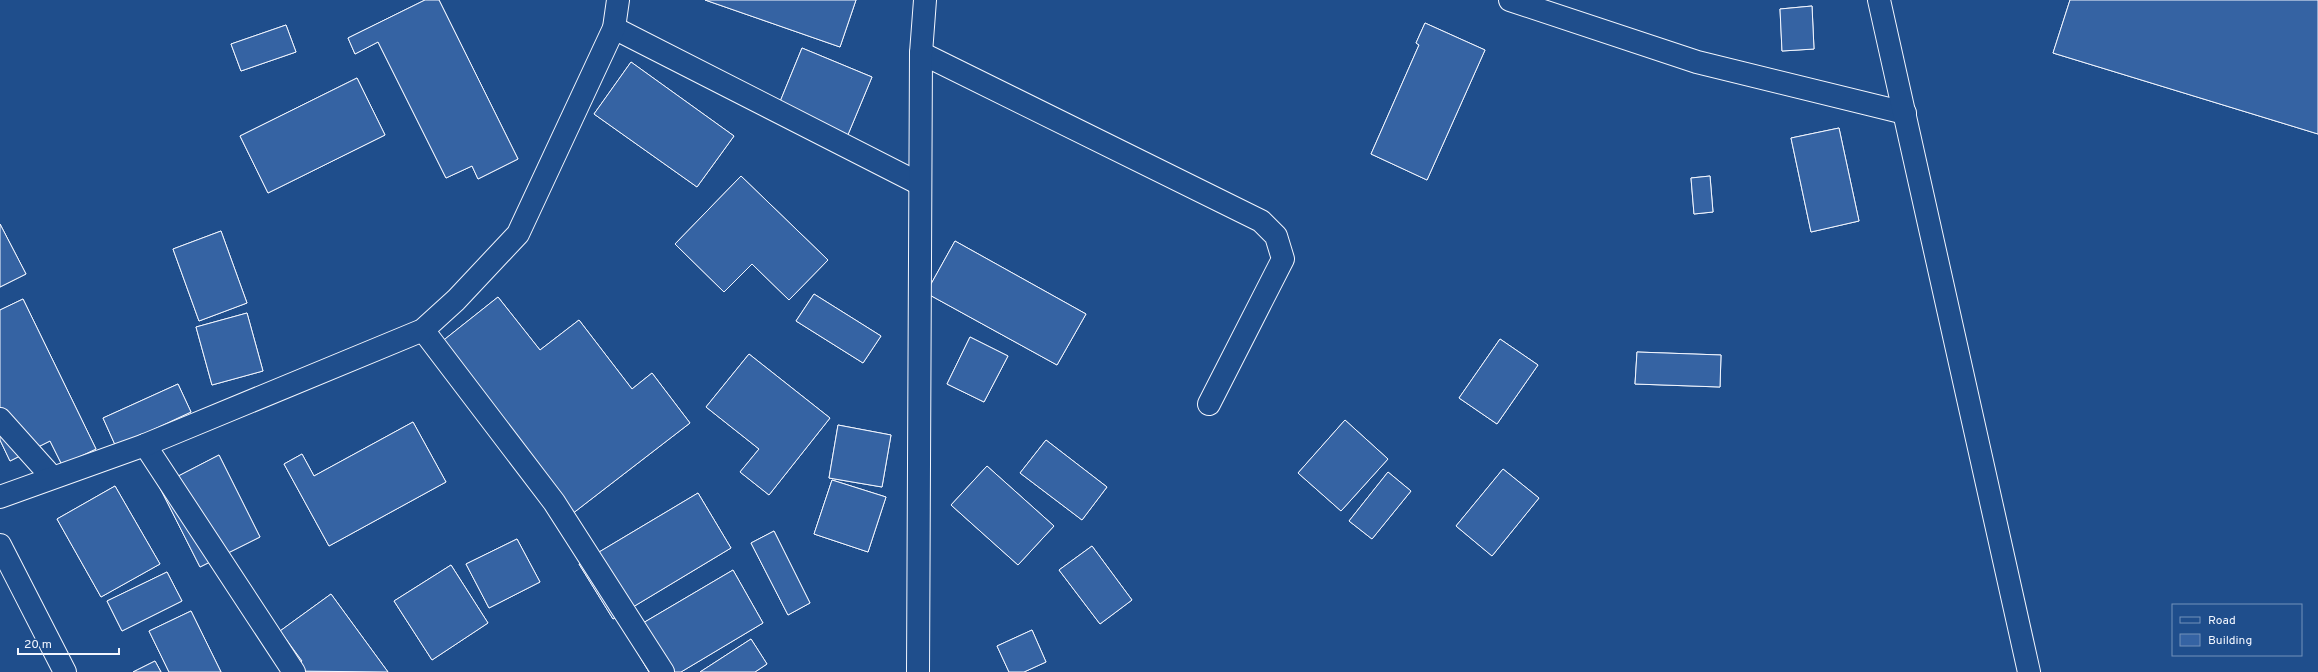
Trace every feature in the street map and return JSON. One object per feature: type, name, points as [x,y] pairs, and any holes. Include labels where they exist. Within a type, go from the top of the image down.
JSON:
[{"type":"street","points":[[0,497],[52,477],[145,445],[423,330],[456,300],[518,234],[614,28],[618,0]]},
{"type":"street","points":[[918,672],[921,53],[925,0]]},
{"type":"street","points":[[1510,0],[1697,62],[1905,113]]},
{"type":"street","points":[[1879,0],[2030,672]]},
{"type":"street","points":[[614,28],[920,184]]},
{"type":"street","points":[[921,53],[1261,221],[1276,236],[1283,259],[1209,404]]},
{"type":"street","points":[[423,330],[554,502],[663,672]]},
{"type":"street","points":[[0,419],[52,477]]},
{"type":"street","points":[[145,445],[294,672]]},
{"type":"street","points":[[0,545],[65,672]]},
{"type":"building","points":[[425,0],[439,0],[518,159],[478,179],[472,166],[446,178],[378,42],[355,54],[348,38]]},
{"type":"building","points":[[425,0],[439,0],[518,159],[478,179],[472,166],[446,178],[378,42],[355,54],[348,38]]},
{"type":"building","points":[[705,0],[856,0],[840,47]]},
{"type":"building","points":[[705,0],[856,0],[840,47]]},
{"type":"building","points":[[2070,0],[2318,0],[2318,134],[2053,53]]},
{"type":"building","points":[[2070,0],[2318,0],[2318,134],[2053,53]]},
{"type":"building","points":[[1812,6],[1814,49],[1782,51],[1780,9]]},
{"type":"building","points":[[1812,6],[1814,49],[1782,51],[1780,9]]},
{"type":"building","points":[[1425,23],[1485,50],[1427,180],[1371,154],[1419,45],[1416,43]]},
{"type":"building","points":[[1425,23],[1485,50],[1427,180],[1371,154],[1419,45],[1416,43]]},
{"type":"building","points":[[286,25],[296,52],[241,71],[231,44]]},
{"type":"building","points":[[286,25],[296,52],[241,71],[231,44]]},
{"type":"building","points":[[802,48],[872,77],[847,137],[777,109]]},
{"type":"building","points":[[802,48],[872,77],[847,137],[777,109]]},
{"type":"building","points":[[631,62],[734,136],[697,187],[594,114]]},
{"type":"building","points":[[631,62],[734,136],[697,187],[594,114]]},
{"type":"building","points":[[357,78],[385,135],[268,193],[240,136]]},
{"type":"building","points":[[357,78],[385,135],[268,193],[240,136]]},
{"type":"building","points":[[1839,128],[1859,221],[1811,232],[1791,138]]},
{"type":"building","points":[[1839,128],[1859,221],[1811,232],[1791,138]]},
{"type":"building","points":[[741,176],[828,260],[789,300],[752,264],[724,292],[675,244]]},
{"type":"building","points":[[741,176],[828,260],[789,300],[752,264],[724,292],[675,244]]},
{"type":"building","points":[[1710,176],[1713,212],[1694,214],[1691,178]]},
{"type":"building","points":[[1710,176],[1713,212],[1694,214],[1691,178]]},
{"type":"building","points":[[0,224],[26,274],[0,287]]},
{"type":"building","points":[[0,224],[26,274],[0,287]]},
{"type":"building","points":[[221,231],[247,303],[199,321],[173,249]]},
{"type":"building","points":[[221,231],[247,303],[199,321],[173,249]]},
{"type":"building","points":[[955,241],[1086,314],[1057,365],[926,293]]},
{"type":"building","points":[[955,241],[1086,314],[1057,365],[926,293]]},
{"type":"building","points":[[814,294],[881,336],[863,363],[796,321]]},
{"type":"building","points":[[814,294],[881,336],[863,363],[796,321]]},
{"type":"building","points":[[498,297],[540,350],[579,320],[632,389],[652,373],[690,423],[572,514],[440,343]]},
{"type":"building","points":[[498,297],[540,350],[579,320],[632,389],[652,373],[690,423],[572,514],[440,343]]},
{"type":"building","points":[[23,299],[96,449],[62,465],[50,441],[10,461],[0,440],[0,310]]},
{"type":"building","points":[[23,299],[96,449],[62,465],[50,441],[10,461],[0,440],[0,310]]},
{"type":"building","points":[[247,313],[263,371],[212,385],[196,327]]},
{"type":"building","points":[[247,313],[263,371],[212,385],[196,327]]},
{"type":"building","points":[[970,337],[1008,356],[984,402],[947,384]]},
{"type":"building","points":[[970,337],[1008,356],[984,402],[947,384]]},
{"type":"building","points":[[1500,339],[1538,365],[1497,424],[1459,398]]},
{"type":"building","points":[[1500,339],[1538,365],[1497,424],[1459,398]]},
{"type":"building","points":[[1637,352],[1721,355],[1720,387],[1635,384]]},
{"type":"building","points":[[1637,352],[1721,355],[1720,387],[1635,384]]},
{"type":"building","points":[[749,354],[830,418],[769,495],[740,472],[759,449],[706,407]]},
{"type":"building","points":[[749,354],[830,418],[769,495],[740,472],[759,449],[706,407]]},
{"type":"building","points":[[178,384],[191,412],[116,447],[103,418]]},
{"type":"building","points":[[178,384],[191,412],[116,447],[103,418]]},
{"type":"building","points":[[1345,420],[1388,459],[1341,511],[1298,473]]},
{"type":"building","points":[[1345,420],[1388,459],[1341,511],[1298,473]]},
{"type":"building","points":[[413,422],[446,482],[329,546],[284,464],[302,454],[314,476]]},
{"type":"building","points":[[413,422],[446,482],[329,546],[284,464],[302,454],[314,476]]},
{"type":"building","points":[[838,425],[891,435],[882,487],[829,478]]},
{"type":"building","points":[[838,425],[891,435],[882,487],[829,478]]},
{"type":"building","points":[[1046,440],[1107,487],[1082,520],[1020,473]]},
{"type":"building","points":[[1046,440],[1107,487],[1082,520],[1020,473]]},
{"type":"building","points":[[219,455],[260,537],[200,567],[159,486]]},
{"type":"building","points":[[219,455],[260,537],[200,567],[159,486]]},
{"type":"building","points":[[987,466],[1054,526],[1018,565],[951,505]]},
{"type":"building","points":[[987,466],[1054,526],[1018,565],[951,505]]},
{"type":"building","points":[[1503,469],[1539,498],[1492,556],[1456,526]]},
{"type":"building","points":[[1503,469],[1539,498],[1492,556],[1456,526]]},
{"type":"building","points":[[1388,472],[1411,491],[1372,539],[1349,521]]},
{"type":"building","points":[[1388,472],[1411,491],[1372,539],[1349,521]]},
{"type":"building","points":[[832,480],[886,497],[868,552],[814,534]]},
{"type":"building","points":[[832,480],[886,497],[868,552],[814,534]]},
{"type":"building","points":[[115,486],[160,564],[101,597],[57,519]]},
{"type":"building","points":[[115,486],[160,564],[101,597],[57,519]]},
{"type":"building","points":[[698,493],[731,548],[613,619],[579,564]]},
{"type":"building","points":[[698,493],[731,548],[613,619],[579,564]]},
{"type":"building","points":[[774,531],[810,603],[788,615],[751,543]]},
{"type":"building","points":[[774,531],[810,603],[788,615],[751,543]]},
{"type":"building","points":[[517,539],[540,582],[489,608],[466,564]]},
{"type":"building","points":[[517,539],[540,582],[489,608],[466,564]]},
{"type":"building","points":[[1092,546],[1132,600],[1100,624],[1059,570]]},
{"type":"building","points":[[1092,546],[1132,600],[1100,624],[1059,570]]},
{"type":"building","points":[[451,565],[488,623],[432,660],[394,601]]},
{"type":"building","points":[[451,565],[488,623],[432,660],[394,601]]},
{"type":"building","points":[[733,570],[763,623],[681,672],[649,672],[626,633]]},
{"type":"building","points":[[733,570],[763,623],[681,672],[649,672],[626,633]]},
{"type":"building","points":[[167,572],[182,601],[122,631],[107,601]]},
{"type":"building","points":[[167,572],[182,601],[122,631],[107,601]]},
{"type":"building","points":[[331,594],[388,672],[289,671],[302,661],[280,631]]},
{"type":"building","points":[[331,594],[388,672],[289,671],[302,661],[280,631]]},
{"type":"building","points":[[191,611],[221,672],[169,672],[149,631]]},
{"type":"building","points":[[191,611],[221,672],[169,672],[149,631]]},
{"type":"building","points":[[1032,630],[1046,662],[1024,672],[1009,672],[997,646]]},
{"type":"building","points":[[1032,630],[1046,662],[1024,672],[1009,672],[997,646]]},
{"type":"building","points":[[751,639],[767,664],[755,672],[700,672]]},
{"type":"building","points":[[751,639],[767,664],[755,672],[700,672]]},
{"type":"building","points":[[155,661],[161,672],[133,672]]},
{"type":"building","points":[[155,661],[161,672],[133,672]]}]
